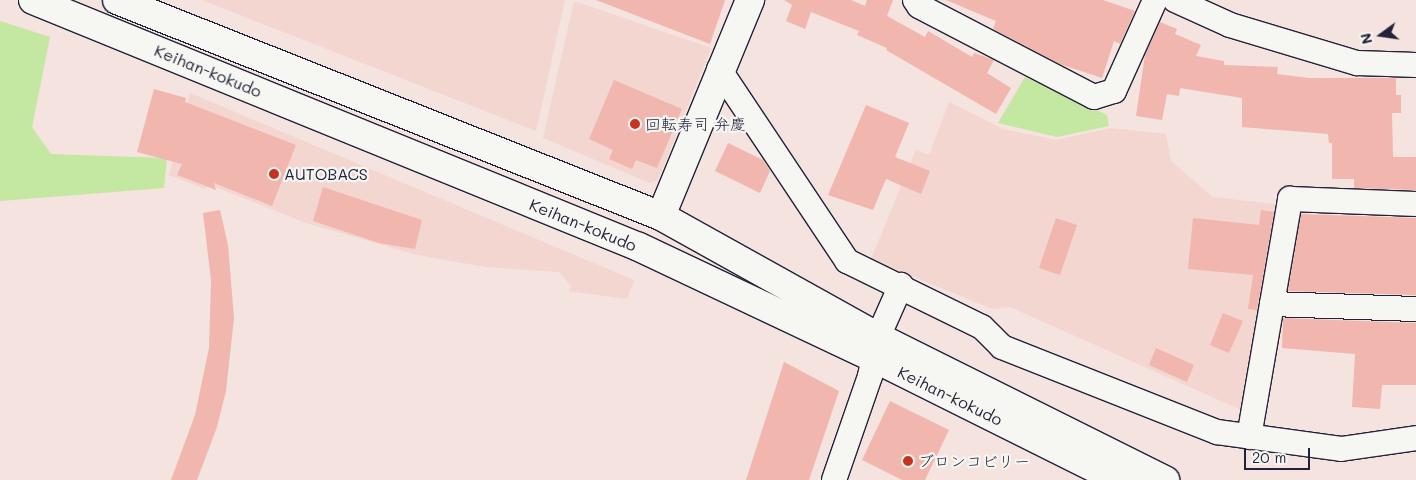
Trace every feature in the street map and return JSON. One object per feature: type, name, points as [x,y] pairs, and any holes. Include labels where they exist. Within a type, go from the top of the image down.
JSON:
[{"type":"main road","name":"Keihan-kokudo","points":[[33,0],[639,248],[876,348],[1165,480]]},
{"type":"main road","name":"Keihan-kokudo","points":[[116,0],[661,216],[876,348],[1119,480]]},
{"type":"main road","points":[[661,216],[719,70],[750,0]]},
{"type":"street","points":[[915,0],[918,6],[1094,97],[1114,91],[1155,0]]},
{"type":"street","points":[[1175,0],[1230,25],[1357,63],[1416,65]]},
{"type":"street","points":[[719,70],[848,261],[901,285],[982,327],[1002,347],[1217,432],[1341,449],[1416,438]]},
{"type":"street","points":[[1249,437],[1290,199],[1416,204]]},
{"type":"street","points":[[834,480],[876,348],[901,285]]},
{"type":"street","points":[[1272,304],[1416,309]]},
{"type":"shaded area","points":[[202,0],[565,0],[536,131]]},
{"type":"shaded area","points":[[574,1],[711,48],[658,180],[650,183],[543,138]]},
{"type":"shaded area","points":[[190,93],[634,280],[627,299],[569,291],[571,286],[559,272],[486,267],[417,255],[306,223],[208,184],[205,189],[169,175]]},
{"type":"shaded area","points":[[949,102],[1003,129],[1056,140],[1111,128],[1166,134],[1171,161],[1213,197],[1282,205],[1248,413],[1010,307],[992,309],[871,259],[916,150],[929,155]]},
{"type":"green space","points":[[0,21],[50,37],[32,127],[51,154],[167,158],[164,188],[0,201]]},
{"type":"green space","points":[[1025,77],[1107,115],[1109,126],[1057,137],[998,123]]},
{"type":"building","points":[[596,0],[725,0],[710,44]]},
{"type":"building","points":[[784,0],[851,0],[865,6],[867,0],[893,0],[887,16],[925,37],[928,31],[972,57],[974,53],[994,60],[987,73],[1011,88],[996,114],[886,50],[887,48],[857,35],[859,31],[811,12],[805,29],[786,21],[792,5]]},
{"type":"building","points":[[946,0],[1103,0],[1135,11],[1120,44],[1114,41],[1102,78],[1060,64],[993,29],[996,21]]},
{"type":"building","points":[[1160,22],[1177,29],[1175,34],[1201,45],[1196,56],[1224,61],[1224,65],[1278,67],[1277,74],[1309,78],[1396,78],[1396,95],[1401,95],[1401,113],[1392,113],[1393,157],[1416,157],[1416,190],[1354,188],[1354,179],[1332,179],[1332,143],[1329,143],[1328,134],[1242,127],[1242,98],[1180,88],[1179,96],[1167,94],[1162,120],[1136,116],[1145,55]]},
{"type":"building","name":"回転寿司 弁慶","points":[[614,80],[682,109],[657,168],[636,160],[632,169],[609,159],[613,150],[589,139]]},
{"type":"building","points":[[154,89],[186,98],[185,102],[296,145],[272,206],[214,183],[216,190],[177,175],[182,164],[137,152]]},
{"type":"building","points":[[866,105],[909,123],[895,157],[930,171],[921,194],[886,179],[873,210],[828,195]]},
{"type":"building","points":[[728,143],[763,160],[770,171],[760,193],[715,171]]},
{"type":"building","points":[[323,187],[422,220],[415,249],[379,243],[313,221]]},
{"type":"building","points":[[220,210],[228,245],[234,318],[226,391],[217,427],[197,480],[171,480],[195,415],[209,348],[211,280],[203,213]]},
{"type":"building","points":[[1261,210],[1274,212],[1257,310],[1248,309],[1253,275],[1188,269],[1193,218],[1259,225]]},
{"type":"building","points":[[1301,214],[1416,218],[1416,295],[1288,291]]},
{"type":"building","points":[[1056,218],[1077,225],[1060,275],[1039,268]]},
{"type":"building","points":[[1223,313],[1243,321],[1229,353],[1210,345]]},
{"type":"building","points":[[1283,318],[1416,323],[1416,385],[1382,385],[1380,409],[1352,407],[1355,354],[1282,348]]},
{"type":"building","points":[[1156,348],[1194,365],[1187,382],[1149,365]]},
{"type":"building","points":[[784,362],[839,391],[809,480],[746,480]]},
{"type":"building","points":[[890,401],[949,430],[925,480],[902,480],[862,460]]},
{"type":"place","name":"回転寿司 弁慶","points":[[635,124]]},
{"type":"place","name":"AUTOBACS","points":[[274,174]]},
{"type":"place","name":"ブロンコビリー","points":[[908,461]]}]
